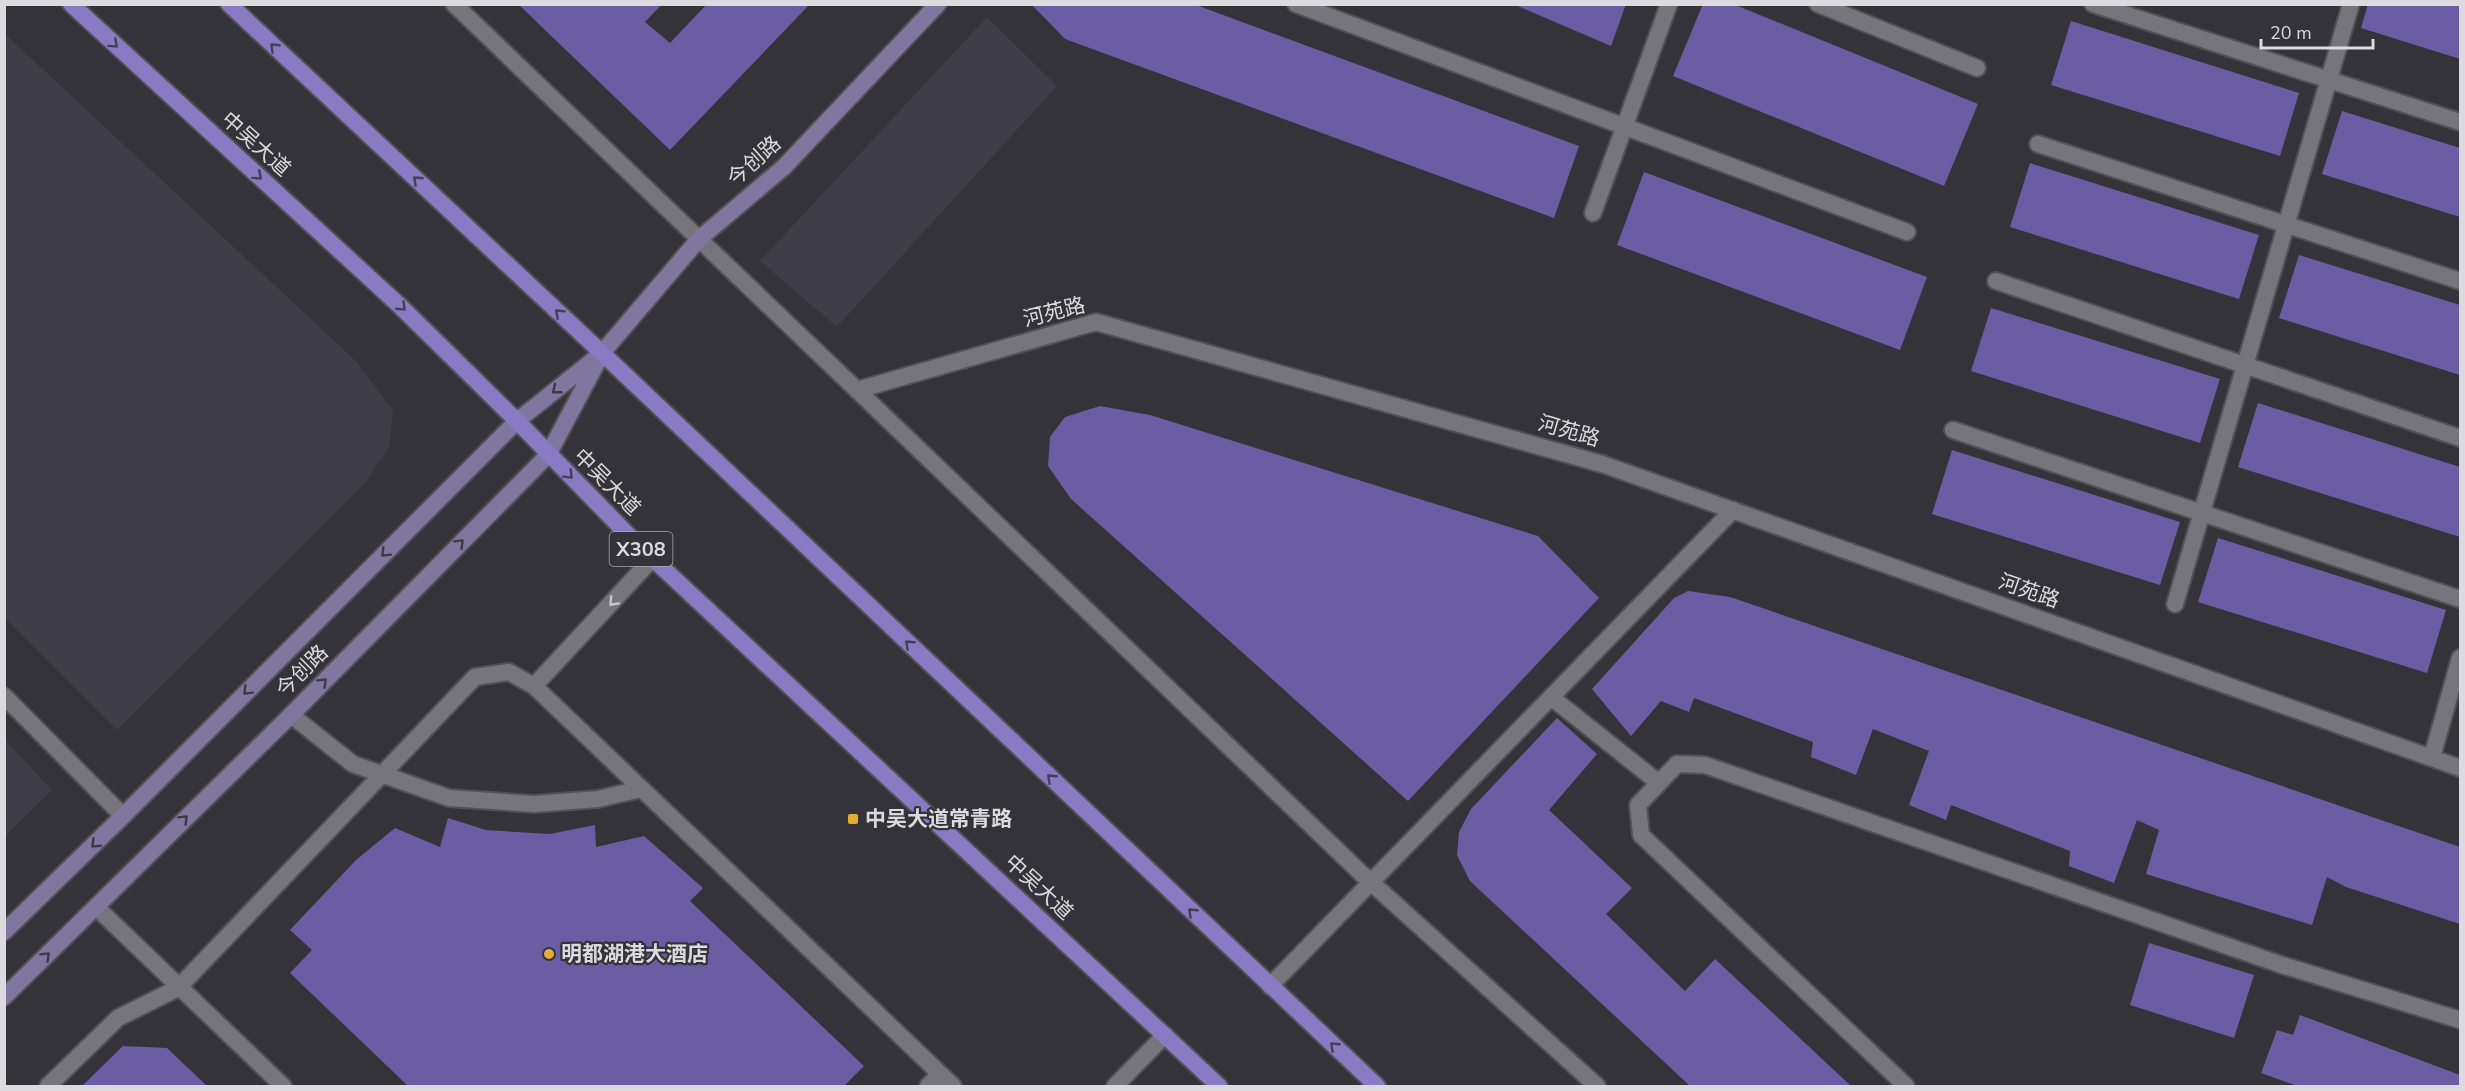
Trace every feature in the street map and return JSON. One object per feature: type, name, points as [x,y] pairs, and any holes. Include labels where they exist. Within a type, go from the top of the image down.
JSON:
[{"type":"main road","name":"中吴大道","points":[[71,4],[399,305],[652,559],[1218,1086]]},
{"type":"main road","points":[[229,4],[602,353],[1377,1086]]},
{"type":"main road","name":"今创路","points":[[4,932],[517,421],[602,353],[699,239],[784,167],[938,4]]},
{"type":"main road","name":"今创路","points":[[4,997],[291,715],[548,454],[602,353]]},
{"type":"street","points":[[454,4],[1371,882],[1597,1086]]},
{"type":"street","points":[[1296,4],[1907,232]]},
{"type":"street","points":[[1593,213],[1669,4]]},
{"type":"street","points":[[1818,4],[1977,68]]},
{"type":"street","points":[[2093,4],[2460,122]]},
{"type":"street","points":[[2175,604],[2351,4]]},
{"type":"street","points":[[2038,144],[2460,281]]},
{"type":"street","points":[[1996,281],[2460,438]]},
{"type":"street","name":"河苑路","points":[[856,390],[1096,322],[1602,464],[2460,768]]},
{"type":"street","points":[[1953,430],[2460,599]]},
{"type":"street","points":[[1270,986],[1733,510]]},
{"type":"street","points":[[534,686],[652,559]]},
{"type":"street","points":[[2432,758],[2460,658]]},
{"type":"street","points":[[48,1086],[118,1018],[178,988],[475,677],[509,672],[534,686],[934,1080],[952,1086]]},
{"type":"street","points":[[4,696],[123,816]]},
{"type":"street","points":[[1551,697],[1659,783]]},
{"type":"street","points":[[291,715],[353,764],[449,798],[534,804],[598,799],[641,789]]},
{"type":"street","points":[[1906,1086],[1641,835],[1638,805],[1677,764],[1705,765],[2282,965],[2460,1020]]},
{"type":"street","points":[[96,907],[178,988],[283,1086]]},
{"type":"street","points":[[1115,1086],[1165,1035]]},
{"type":"shaded area","points":[[987,17],[1057,86],[837,327],[760,261]]},
{"type":"shaded area","points":[[5,34],[356,361],[393,411],[389,447],[366,482],[117,730],[5,618]]},
{"type":"shaded area","points":[[5,740],[52,790],[5,836]]},
{"type":"building","points":[[518,4],[662,4],[645,22],[670,43],[707,4],[810,4],[670,150]]},
{"type":"building","points":[[1513,4],[1626,4],[1611,46]]},
{"type":"building","points":[[1703,4],[1733,4],[1978,104],[1944,186],[1673,76]]},
{"type":"building","points":[[2368,4],[2460,4],[2460,59],[2361,28]]},
{"type":"building","points":[[1032,5],[1196,5],[1579,146],[1554,218],[1065,39]]},
{"type":"building","points":[[2071,21],[2299,93],[2280,156],[2051,85]]},
{"type":"building","points":[[2342,111],[2460,148],[2460,217],[2322,174]]},
{"type":"building","points":[[2030,163],[2259,235],[2239,299],[2010,227]]},
{"type":"building","points":[[1644,172],[1927,277],[1900,350],[1617,245]]},
{"type":"building","points":[[2299,255],[2460,305],[2460,375],[2279,318]]},
{"type":"building","points":[[1991,308],[2220,379],[2200,443],[1971,371]]},
{"type":"building","points":[[2258,403],[2460,467],[2460,537],[2238,467]]},
{"type":"building","points":[[1100,406],[1150,415],[1538,536],[1599,598],[1408,801],[1071,499],[1048,466],[1050,437],[1065,417]]},
{"type":"building","points":[[1952,450],[2180,522],[2160,585],[1932,514]]},
{"type":"building","points":[[2218,538],[2446,610],[2427,673],[2198,602]]},
{"type":"building","points":[[1688,591],[1730,597],[2460,847],[2460,924],[2346,887],[2327,877],[2312,925],[2146,874],[2159,830],[2137,820],[2114,883],[2069,866],[2070,851],[1951,805],[1946,820],[1909,805],[1929,751],[1873,729],[1856,775],[1811,757],[1813,742],[1694,698],[1689,712],[1661,701],[1631,736],[1592,689],[1674,598]]},
{"type":"building","points":[[1557,718],[1597,754],[1549,810],[1632,888],[1606,914],[1685,991],[1715,959],[1851,1086],[1690,1086],[1470,881],[1457,855],[1459,832],[1471,809]]},
{"type":"building","name":"明都湖港大酒店","points":[[448,818],[486,830],[550,834],[595,825],[596,847],[644,836],[703,888],[690,901],[864,1066],[844,1086],[408,1086],[290,973],[312,950],[290,930],[356,860],[395,828],[440,847]]},
{"type":"building","points":[[2149,943],[2254,975],[2234,1038],[2130,1005]]},
{"type":"building","points":[[2300,1015],[2460,1075],[2460,1086],[2297,1086],[2261,1073],[2277,1030],[2293,1035]]},
{"type":"building","points":[[123,1046],[167,1048],[207,1086],[82,1086]]},
{"type":"place","name":"中吴大道常青路","points":[[853,819]]},
{"type":"place","name":"明都湖港大酒店","points":[[549,954]]}]
